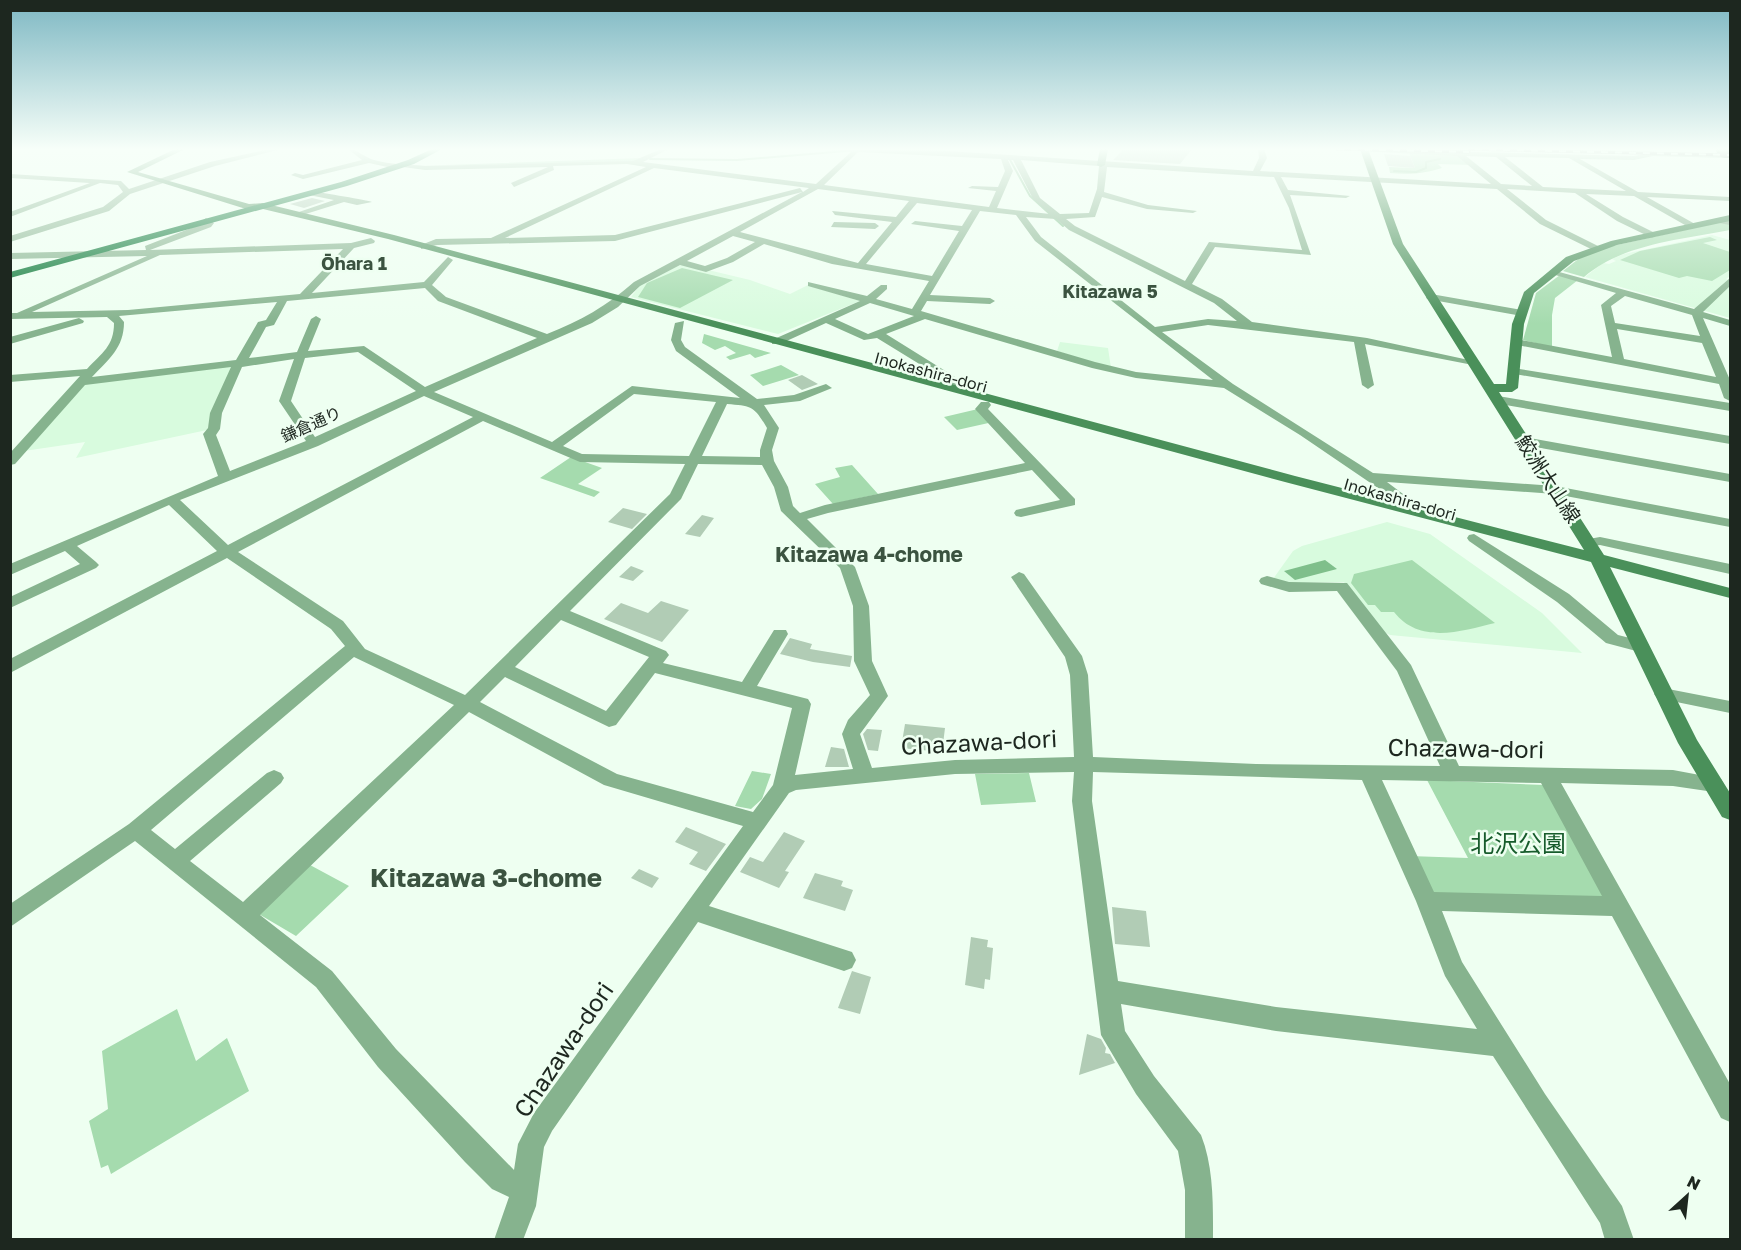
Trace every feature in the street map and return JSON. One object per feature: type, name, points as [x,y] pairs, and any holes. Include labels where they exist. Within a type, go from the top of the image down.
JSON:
[{"type":"main road","points":[[10,273],[76,253],[254,207]]},
{"type":"main road","name":"Inokashira-dori","points":[[269,207],[299,214],[314,222],[371,241],[776,342],[1402,508],[1601,566]]},
{"type":"main road","name":"鮫洲大山線","points":[[1385,207],[1398,244],[1588,543],[1688,743],[1731,811]]},
{"type":"main road","points":[[10,273],[91,253],[250,208]]},
{"type":"main road","name":"Inokashira-dori","points":[[250,208],[424,247],[616,302],[680,323],[1474,538],[1601,566]]},
{"type":"main road","points":[[1493,394],[1511,388],[1516,342],[1528,292],[1576,255],[1595,248],[1692,226],[1728,221]]},
{"type":"main road","points":[[1601,566],[1731,593]]},
{"type":"main road","points":[[1601,566],[1731,605]]},
{"type":"street","points":[[10,215],[31,207]]},
{"type":"street","points":[[10,239],[108,207]]},
{"type":"street","points":[[299,214],[320,207]]},
{"type":"street","points":[[492,241],[559,207]]},
{"type":"street","points":[[424,247],[436,242],[622,237],[734,207]]},
{"type":"street","name":"鎌倉通り","points":[[10,570],[171,499],[313,443],[424,390],[588,321],[637,284],[780,207]]},
{"type":"street","points":[[861,266],[908,207]]},
{"type":"street","points":[[971,207],[1020,215],[1052,217],[1092,215],[1095,207]]},
{"type":"street","points":[[1044,207],[1052,217],[1089,237],[1218,301],[1250,325]]},
{"type":"street","points":[[1138,207],[1146,211],[1192,212]]},
{"type":"street","points":[[1187,285],[1212,244],[1308,253],[1291,207]]},
{"type":"street","points":[[1526,207],[1543,222],[1595,248]]},
{"type":"street","points":[[1602,207],[1652,235]]},
{"type":"street","points":[[1658,207],[1692,226]]},
{"type":"street","points":[[825,319],[868,338],[920,313],[924,298],[977,208]]},
{"type":"street","points":[[835,213],[895,222]]},
{"type":"street","points":[[1020,215],[1038,238],[1153,330],[1229,386],[1372,477],[1404,500],[1402,508]]},
{"type":"street","points":[[137,252],[210,223],[206,221]]},
{"type":"street","points":[[834,225],[895,222]]},
{"type":"street","points":[[915,224],[964,229]]},
{"type":"street","points":[[733,233],[810,256],[946,282]]},
{"type":"street","points":[[10,256],[351,246],[371,241]]},
{"type":"street","points":[[677,261],[706,269],[730,261],[763,241]]},
{"type":"street","points":[[303,297],[351,246]]},
{"type":"street","points":[[14,316],[162,253]]},
{"type":"street","points":[[14,316],[97,315],[427,285],[448,260]]},
{"type":"street","points":[[1555,272],[1731,323]]},
{"type":"street","points":[[1696,313],[1731,281]]},
{"type":"street","points":[[811,284],[920,313],[1092,365],[1136,375],[1229,386]]},
{"type":"street","points":[[427,285],[442,299],[547,338]]},
{"type":"street","points":[[776,342],[869,300],[884,287]]},
{"type":"street","points":[[1619,362],[1606,305],[1624,292]]},
{"type":"street","points":[[1431,297],[1522,313]]},
{"type":"street","points":[[225,477],[209,434],[214,429],[216,413],[240,362],[262,324],[270,323],[284,298]]},
{"type":"street","points":[[924,298],[990,301]]},
{"type":"street","points":[[1696,313],[1706,340],[1727,382],[1731,398]]},
{"type":"street","points":[[13,456],[119,337],[119,322],[110,314]]},
{"type":"street","points":[[10,341],[97,315]]},
{"type":"street","points":[[313,443],[285,401],[316,319]]},
{"type":"street","points":[[1153,330],[1208,322],[1250,325],[1359,340],[1474,364]]},
{"type":"street","points":[[680,323],[676,340],[680,349],[763,411],[773,428],[767,461],[781,487],[786,508],[847,567],[861,606],[863,661],[879,696],[855,725],[851,734],[865,777]]},
{"type":"street","points":[[1610,325],[1706,340]]},
{"type":"street","points":[[878,334],[951,379],[954,382],[949,388]]},
{"type":"street","points":[[1359,340],[1368,385]]},
{"type":"street","points":[[1516,342],[1727,382]]},
{"type":"street","points":[[81,382],[360,348],[424,390],[580,458],[767,461]]},
{"type":"street","points":[[1514,371],[1731,407]]},
{"type":"street","points":[[10,379],[90,372]]},
{"type":"street","points":[[553,447],[632,390],[755,403],[796,398],[826,388]]},
{"type":"street","points":[[1493,394],[1731,440]]},
{"type":"street","points":[[243,916],[503,669],[676,496],[723,400]]},
{"type":"street","points":[[985,405],[981,409],[1070,502],[1021,513]]},
{"type":"street","points":[[10,667],[482,417]]},
{"type":"street","points":[[1524,441],[1731,478]]},
{"type":"street","points":[[800,520],[825,509],[1035,465]]},
{"type":"street","points":[[1372,477],[1555,490],[1731,523]]},
{"type":"street","points":[[171,499],[226,552],[337,625],[359,653],[467,703],[611,780],[759,822]]},
{"type":"street","points":[[1474,538],[1563,598],[1612,639],[1640,646]]},
{"type":"street","points":[[1588,543],[1605,542],[1731,568]]},
{"type":"street","points":[[10,603],[91,565],[66,545]]},
{"type":"street","points":[[1019,578],[1072,656],[1079,675],[1084,764],[1082,801],[1113,1035],[1145,1085],[1191,1145],[1199,1190],[1199,1239]]},
{"type":"street","points":[[1267,581],[1288,587],[1341,586],[1405,669],[1453,774]]},
{"type":"street","points":[[503,669],[609,720],[660,655],[559,613]]},
{"type":"street","points":[[746,690],[780,634]]},
{"type":"street","points":[[10,917],[136,830],[355,647]]},
{"type":"street","points":[[652,666],[802,704],[782,788]]},
{"type":"street","points":[[1663,694],[1731,707]]},
{"type":"street","name":"Chazawa-dori","points":[[508,1239],[522,1206],[531,1144],[543,1122],[782,788],[806,781],[955,767],[1084,764],[1369,773],[1673,778],[1714,784]]},
{"type":"street","points":[[1369,773],[1427,901],[1453,968],[1499,1044],[1612,1216],[1620,1239]]},
{"type":"street","points":[[1547,776],[1731,1109]]},
{"type":"street","points":[[174,862],[274,778]]},
{"type":"street","points":[[136,830],[324,979],[387,1058],[475,1152],[502,1179],[524,1189]]},
{"type":"street","points":[[1427,901],[1617,906]]},
{"type":"street","points":[[694,911],[844,960]]},
{"type":"street","points":[[1106,990],[1276,1019],[1499,1044]]},
{"type":"shaded area","points":[[1712,235],[1730,240],[1730,276],[1726,279],[1730,281],[1730,318],[1585,277],[1603,263],[1609,264],[1616,261],[1612,259],[1624,254]]},
{"type":"shaded area","points":[[679,263],[750,280],[790,294],[808,285],[860,301],[778,334],[631,297],[641,284]]},
{"type":"shaded area","points":[[1060,342],[1108,348],[1111,368],[1057,351]]},
{"type":"shaded area","points":[[233,366],[207,430],[76,458],[85,442],[24,451],[83,384]]},
{"type":"shaded area","points":[[1387,522],[1430,534],[1542,613],[1582,653],[1390,635],[1382,631],[1344,582],[1288,583],[1273,579],[1293,551],[1302,546]]},
{"type":"shaded area","points":[[1325,560],[1337,569],[1295,580],[1284,571]]},
{"type":"green space","points":[[1730,220],[1730,230],[1673,240],[1635,250],[1600,266],[1584,277],[1563,271],[1581,257],[1599,249]]},
{"type":"green space","points":[[1710,237],[1717,240],[1703,243],[1730,252],[1730,270],[1712,281],[1687,276],[1679,278],[1620,260],[1640,251]]},
{"type":"green space","points":[[682,268],[733,280],[680,308],[638,297],[647,283]]},
{"type":"green space","points":[[1560,275],[1578,280],[1555,298],[1552,315],[1552,347],[1523,340],[1536,293]]},
{"type":"green space","points":[[704,334],[771,353],[755,358],[750,354],[730,360],[726,357],[736,353],[725,346],[715,350],[702,343]]},
{"type":"green space","points":[[781,365],[799,375],[763,386],[750,375]]},
{"type":"green space","points":[[978,409],[993,422],[957,430],[944,417]]},
{"type":"green space","points":[[571,457],[602,468],[578,484],[600,492],[594,497],[540,478]]},
{"type":"green space","points":[[852,465],[878,494],[833,504],[815,484],[840,477],[835,468]]},
{"type":"green space","points":[[1412,560],[1495,623],[1442,633],[1416,629],[1394,612],[1381,612],[1375,605],[1368,605],[1351,583],[1354,574]]},
{"type":"green space","points":[[752,771],[771,774],[762,799],[751,809],[735,806]]},
{"type":"green space","points":[[1029,773],[1036,802],[981,805],[975,774]]},
{"type":"green space","name":"北沢公園","points":[[1427,780],[1544,785],[1607,896],[1603,900],[1436,895],[1427,891],[1409,856],[1468,858]]},
{"type":"green space","points":[[310,865],[349,886],[296,936],[257,913]]},
{"type":"green space","points":[[177,1009],[196,1061],[227,1038],[249,1091],[111,1174],[108,1165],[101,1168],[89,1121],[108,1109],[102,1051]]},
{"type":"building","points":[[802,375],[818,384],[802,390],[788,380]]},
{"type":"building","points":[[623,508],[647,514],[632,529],[608,522]]},
{"type":"building","points":[[702,515],[714,518],[700,537],[685,534]]},
{"type":"building","points":[[631,566],[644,571],[633,581],[619,577]]},
{"type":"building","points":[[661,601],[689,610],[662,642],[604,619],[621,603],[648,613]]},
{"type":"building","points":[[790,638],[812,644],[810,649],[852,656],[850,667],[813,662],[780,654]]},
{"type":"building","points":[[905,724],[945,728],[942,752],[901,748]]},
{"type":"building","points":[[867,729],[882,730],[878,751],[868,750],[863,734]]},
{"type":"building","points":[[831,747],[844,749],[849,767],[825,767]]},
{"type":"building","points":[[686,827],[726,844],[706,871],[689,864],[698,852],[675,842]]},
{"type":"building","points":[[784,832],[805,841],[785,871],[789,872],[779,888],[740,872],[750,857],[763,862]]},
{"type":"building","points":[[639,869],[659,878],[652,888],[631,878]]},
{"type":"building","points":[[815,873],[843,881],[841,886],[853,890],[845,911],[803,898]]},
{"type":"building","points":[[1112,907],[1146,911],[1150,947],[1115,944]]},
{"type":"building","points":[[971,937],[988,940],[987,947],[993,948],[990,980],[985,979],[984,989],[965,985]]},
{"type":"building","points":[[852,971],[871,977],[860,1014],[838,1008]]},
{"type":"building","points":[[1087,1034],[1101,1039],[1106,1048],[1105,1053],[1110,1054],[1115,1063],[1079,1075]]},
{"type":"waterway","points":[[1042,207],[1063,226]]},
{"type":"district","name":"Ōhara 1","points":[[354,264]]},
{"type":"district","name":"Kitazawa 5","points":[[1110,292]]},
{"type":"district","name":"Kitazawa 4-chome","points":[[869,555]]},
{"type":"district","name":"Kitazawa 3-chome","points":[[486,878]]}]
